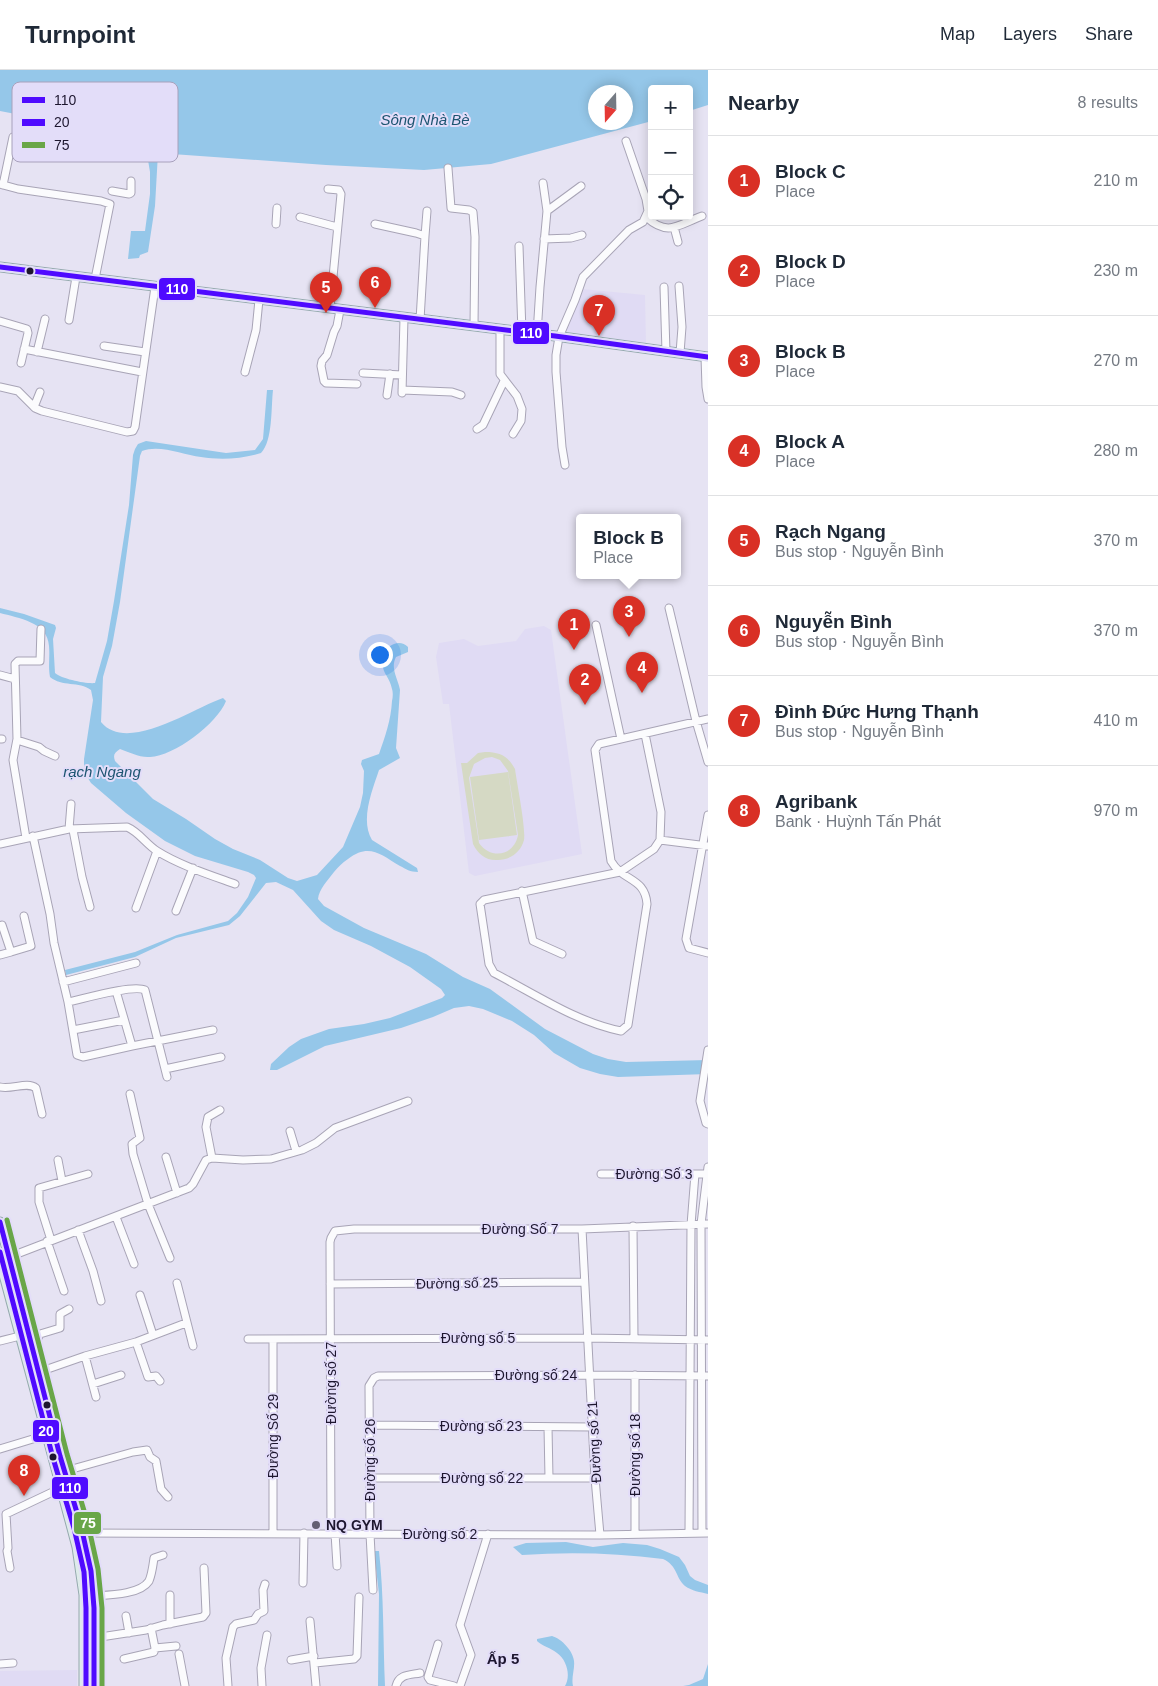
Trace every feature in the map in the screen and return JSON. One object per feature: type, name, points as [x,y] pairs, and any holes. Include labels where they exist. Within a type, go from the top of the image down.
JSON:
[{"type":"main road","points":[[0,267],[500,329],[706,357]]},
{"type":"main road","points":[[0,1222],[2,1261],[20,1336],[50,1434],[64,1471],[91,1571],[94,1608],[94,1686]]},
{"type":"main road","points":[[2,1261],[31,1340],[61,1488],[76,1547],[84,1595],[84,1686]]},
{"type":"street","points":[[12,141],[1,184],[18,189],[101,201],[110,204]]},
{"type":"street","points":[[565,465],[556,372],[559,337],[583,277],[629,230],[643,222],[648,211],[646,199],[626,141]]},
{"type":"street","points":[[448,168],[451,208],[473,212],[475,237],[474,326]]},
{"type":"street","points":[[95,279],[110,204],[111,189],[129,194],[131,193],[131,181]]},
{"type":"street","points":[[537,334],[547,211],[543,183]]},
{"type":"street","points":[[547,211],[582,186]]},
{"type":"street","points":[[328,189],[339,190],[341,194],[330,308]]},
{"type":"street","points":[[276,224],[277,208]]},
{"type":"street","points":[[420,320],[427,212]]},
{"type":"street","points":[[646,217],[654,224],[665,229],[702,216]]},
{"type":"street","points":[[300,217],[337,227]]},
{"type":"street","points":[[375,224],[425,236]]},
{"type":"street","points":[[674,227],[678,242]]},
{"type":"street","points":[[544,239],[571,238],[582,235]]},
{"type":"street","points":[[519,246],[522,332]]},
{"type":"street","points":[[69,320],[76,277]]},
{"type":"street","points":[[679,286],[682,327],[680,353]]},
{"type":"street","points":[[0,387],[18,391],[34,407],[42,411],[127,432],[133,431],[155,287]]},
{"type":"street","points":[[664,287],[666,352]]},
{"type":"street","points":[[245,372],[256,330],[259,300]]},
{"type":"street","points":[[340,310],[337,326],[327,355],[322,361],[324,381],[326,383],[357,384]]},
{"type":"street","points":[[404,318],[402,391],[452,392],[461,395]]},
{"type":"street","points":[[37,352],[45,319]]},
{"type":"street","points":[[0,321],[27,328],[28,332],[21,363]]},
{"type":"street","points":[[500,329],[500,374],[517,396],[522,409],[521,421],[513,434]]},
{"type":"street","points":[[104,346],[145,352]]},
{"type":"street","points":[[24,349],[142,372]]},
{"type":"street","points":[[706,357],[708,399]]},
{"type":"street","points":[[364,373],[402,375]]},
{"type":"street","points":[[387,395],[390,374]]},
{"type":"street","points":[[478,429],[483,425],[504,380]]},
{"type":"street","points":[[34,407],[40,392]]},
{"type":"street","points":[[669,608],[696,721],[708,762]]},
{"type":"street","points":[[596,624],[621,739]]},
{"type":"street","points":[[41,629],[40,661],[18,661],[15,664],[17,740],[12,760],[50,914],[54,942],[78,1055],[80,1057],[214,1030]]},
{"type":"street","points":[[0,675],[15,679]]},
{"type":"street","points":[[645,734],[661,812],[660,840],[654,849],[620,872],[484,900],[480,906],[491,969],[494,973],[587,1022],[621,1031],[628,1026],[647,904],[646,893],[641,887],[620,872],[610,857],[595,750],[599,744],[708,719]]},
{"type":"street","points":[[17,740],[39,746],[44,751],[55,756]]},
{"type":"street","points":[[71,804],[71,829],[90,906]]},
{"type":"street","points":[[708,815],[705,846],[686,944],[689,948],[708,953]]},
{"type":"street","points":[[0,844],[71,829],[126,827],[158,851],[193,868],[235,884]]},
{"type":"street","points":[[660,840],[705,846]]},
{"type":"street","points":[[136,908],[158,851]]},
{"type":"street","points":[[176,911],[193,868]]},
{"type":"street","points":[[522,891],[533,941],[562,954]]},
{"type":"street","points":[[0,955],[31,946],[24,916]]},
{"type":"street","points":[[2,925],[11,952]]},
{"type":"street","points":[[63,982],[136,963]]},
{"type":"street","points":[[68,1002],[116,991],[138,988],[145,990],[166,1073],[221,1057]]},
{"type":"street","points":[[116,991],[132,1046]]},
{"type":"street","points":[[73,1030],[124,1020]]},
{"type":"street","points":[[708,1050],[700,1102],[706,1123],[708,1124]]},
{"type":"street","points":[[0,1087],[34,1086],[42,1114]]},
{"type":"street","points":[[130,1094],[140,1138],[132,1144],[133,1154],[148,1204],[170,1258]]},
{"type":"street","points":[[2,1261],[49,1240],[116,1217],[192,1186],[204,1162],[212,1158],[261,1160],[296,1151],[316,1143],[335,1128],[408,1101]]},
{"type":"street","points":[[212,1158],[206,1123],[208,1117],[220,1110]]},
{"type":"street","points":[[290,1131],[296,1151]]},
{"type":"street","points":[[166,1156],[177,1193]]},
{"type":"street","points":[[58,1160],[62,1181]]},
{"type":"street","points":[[705,1533],[705,1376],[701,1365],[703,1342],[704,1224],[708,1167]]},
{"type":"street","points":[[64,1290],[39,1202],[39,1189],[88,1174]]},
{"type":"street","name":"Đường Số 3","points":[[601,1174],[708,1174]]},
{"type":"street","points":[[689,1533],[691,1225],[695,1174]]},
{"type":"street","points":[[116,1217],[134,1264]]},
{"type":"street","name":"Đường Số 7","points":[[333,1234],[338,1230],[354,1229],[582,1229],[704,1224]]},
{"type":"street","points":[[633,1226],[634,1338]]},
{"type":"street","name":"Đường số 21","points":[[582,1229],[595,1478],[600,1534]]},
{"type":"street","points":[[78,1230],[93,1271],[101,1301]]},
{"type":"street","name":"Đường số 27","points":[[333,1234],[330,1242],[330,1338],[333,1533],[337,1566]]},
{"type":"street","name":"Đường số 25","points":[[330,1284],[584,1282]]},
{"type":"street","points":[[177,1283],[193,1346]]},
{"type":"street","points":[[140,1295],[153,1335]]},
{"type":"street","points":[[31,1340],[38,1338],[40,1334],[60,1328],[60,1314],[69,1309]]},
{"type":"street","points":[[39,1372],[85,1356],[136,1342],[186,1323]]},
{"type":"street","points":[[0,1341],[20,1336]]},
{"type":"street","name":"Đường số 5","points":[[248,1339],[588,1340],[634,1338],[703,1342]]},
{"type":"street","name":"Đường Số 29","points":[[273,1339],[273,1533]]},
{"type":"street","points":[[136,1342],[148,1376],[157,1377],[160,1381]]},
{"type":"street","points":[[85,1356],[96,1397]]},
{"type":"street","name":"Đường số 24","points":[[369,1386],[374,1378],[378,1376],[590,1374],[705,1376]]},
{"type":"street","points":[[93,1384],[121,1375]]},
{"type":"street","name":"Đường số 18","points":[[635,1376],[635,1534]]},
{"type":"street","name":"Đường số 26","points":[[369,1386],[372,1590]]},
{"type":"street","name":"Đường số 23","points":[[369,1425],[593,1427]]},
{"type":"street","points":[[548,1427],[549,1478]]},
{"type":"street","points":[[0,1449],[50,1434]]},
{"type":"street","points":[[64,1471],[147,1450],[150,1457],[156,1461],[161,1489],[168,1496]]},
{"type":"street","name":"Đường số 22","points":[[370,1478],[595,1478]]},
{"type":"street","points":[[10,1568],[3,1516],[61,1488]]},
{"type":"street","name":"Đường số 2","points":[[82,1533],[705,1533]]},
{"type":"street","points":[[303,1583],[304,1533]]},
{"type":"street","points":[[460,1686],[471,1655],[460,1625],[488,1534]]},
{"type":"street","points":[[93,1596],[120,1595],[143,1586],[150,1578],[154,1558],[163,1555]]},
{"type":"street","points":[[94,1638],[129,1633],[205,1616],[204,1568]]},
{"type":"street","points":[[228,1686],[226,1658],[233,1627],[236,1624],[254,1620],[258,1614],[264,1611],[265,1584]]},
{"type":"street","points":[[170,1595],[170,1624]]},
{"type":"street","points":[[291,1660],[354,1659],[356,1656],[359,1597]]},
{"type":"street","points":[[126,1616],[129,1633]]},
{"type":"street","points":[[310,1621],[316,1686]]},
{"type":"street","points":[[124,1659],[154,1652],[151,1628]]},
{"type":"street","points":[[262,1686],[261,1668],[267,1635]]},
{"type":"street","points":[[438,1644],[428,1677],[430,1680],[454,1686]]},
{"type":"street","points":[[155,1648],[176,1646]]},
{"type":"street","points":[[179,1654],[185,1686]]},
{"type":"street","points":[[0,1664],[13,1663]]},
{"type":"street","points":[[396,1686],[402,1677],[420,1673]]},
{"type":"shaded area","points":[[582,289],[645,295],[646,344],[565,333]]},
{"type":"shaded area","points":[[544,626],[551,630],[582,854],[475,876],[469,873],[449,704],[443,704],[436,657],[439,643],[464,639],[478,646],[516,641],[525,629]]},
{"type":"shaded area","points":[[77,1670],[77,1686],[0,1686],[0,1671]]},
{"type":"green space","points":[[490,752],[499,754],[506,758],[515,769],[523,816],[524,840],[518,852],[502,860],[486,858],[477,851],[473,844],[461,763],[467,763],[478,753]],"holes":[[[492,757],[500,760],[508,771],[518,835],[512,848],[502,853],[496,853],[490,852],[479,843],[469,778],[474,764],[485,758]]]},
{"type":"green space","points":[[508,772],[517,835],[479,840],[470,777]]},
{"type":"water","name":"Sông Nhà Bè","points":[[0,70],[708,70],[708,105],[693,110],[693,85],[648,85],[648,122],[633,126],[633,85],[588,85],[588,130],[618,130],[491,164],[424,170],[178,154],[178,82],[12,82],[12,113],[0,111]]},
{"type":"water","name":"Sông Nhà Bè","points":[[148,162],[157,162],[155,206],[148,252],[140,255],[139,258],[128,259],[131,231],[145,231],[150,194]]},
{"type":"water","name":"rạch Ngang","points":[[267,390],[273,390],[271,423],[268,440],[261,453],[246,457],[223,459],[201,457],[164,449],[142,451],[120,602],[112,646],[103,677],[101,722],[112,731],[127,733],[143,731],[160,726],[223,698],[226,701],[214,719],[204,729],[171,751],[146,757],[120,749],[115,754],[115,761],[153,799],[215,839],[260,860],[288,878],[297,881],[317,875],[343,847],[360,807],[364,771],[361,764],[362,760],[379,754],[393,698],[391,684],[383,668],[384,659],[387,649],[394,644],[401,643],[405,645],[408,647],[408,652],[396,657],[394,661],[395,674],[400,690],[396,748],[400,758],[379,770],[368,805],[367,824],[372,840],[417,868],[418,872],[406,869],[380,854],[368,851],[362,852],[355,854],[337,868],[322,888],[318,899],[324,906],[364,928],[426,954],[463,977],[490,989],[545,1029],[593,1054],[626,1062],[708,1060],[708,1074],[618,1077],[600,1074],[580,1068],[554,1053],[534,1035],[512,1021],[483,1009],[469,1006],[454,1008],[401,1028],[325,1046],[277,1070],[270,1070],[271,1064],[289,1047],[301,1039],[329,1029],[390,1018],[442,998],[445,995],[441,989],[410,967],[371,946],[334,930],[321,921],[293,890],[276,882],[266,883],[240,916],[229,925],[176,938],[135,957],[66,975],[65,970],[135,952],[177,935],[228,921],[237,913],[248,897],[256,878],[248,872],[195,856],[165,841],[126,813],[91,783],[84,772],[84,759],[93,700],[91,690],[86,687],[60,682],[50,677],[49,646],[43,631],[31,622],[0,613],[0,608],[55,625],[53,639],[55,673],[74,681],[95,683],[107,641],[114,601],[129,505],[135,449],[138,444],[146,441],[226,453],[255,450],[263,439]]},
{"type":"water","points":[[566,1542],[593,1547],[623,1543],[647,1545],[660,1549],[679,1557],[690,1576],[708,1585],[708,1594],[685,1586],[674,1568],[663,1559],[628,1555],[522,1555],[513,1547],[526,1543]]},
{"type":"water","points":[[374,1551],[379,1551],[381,1568],[385,1686],[378,1686],[379,1594]]},
{"type":"water","points":[[552,1636],[560,1640],[572,1653],[574,1664],[573,1686],[565,1686],[568,1673],[566,1664],[560,1656],[537,1641],[537,1639]]},
{"type":"water","points":[[708,1664],[708,1686],[683,1686],[703,1679]]},
{"type":"transit line","name":"110","points":[[0,267],[555,336],[708,357]]},
{"type":"transit line","name":"75","points":[[7,1220],[67,1454],[88,1524],[98,1569],[102,1608],[102,1686]]},
{"type":"transit line","name":"110","points":[[0,1222],[60,1456],[81,1526],[91,1571],[94,1608],[94,1686]]},
{"type":"transit line","name":"20","points":[[0,1252],[84,1572],[86,1686]]},
{"type":"place","name":"Nguyễn Bình","points":[[375,308]]},
{"type":"place","name":"Rạch Ngang","points":[[326,313]]},
{"type":"place","name":"Đình Đức Hưng Thạnh","points":[[599,336]]},
{"type":"place","name":"Block B","points":[[629,637]]},
{"type":"place","name":"Block C","points":[[574,650]]},
{"type":"place","name":"Block A","points":[[642,693]]},
{"type":"place","name":"Block D","points":[[585,705]]},
{"type":"place","name":"Agribank","points":[[24,1496]]},
{"type":"place","name":"NQ GYM","points":[[316,1525]]},
{"type":"district","name":"Ấp 5","points":[[503,1658]]}]
